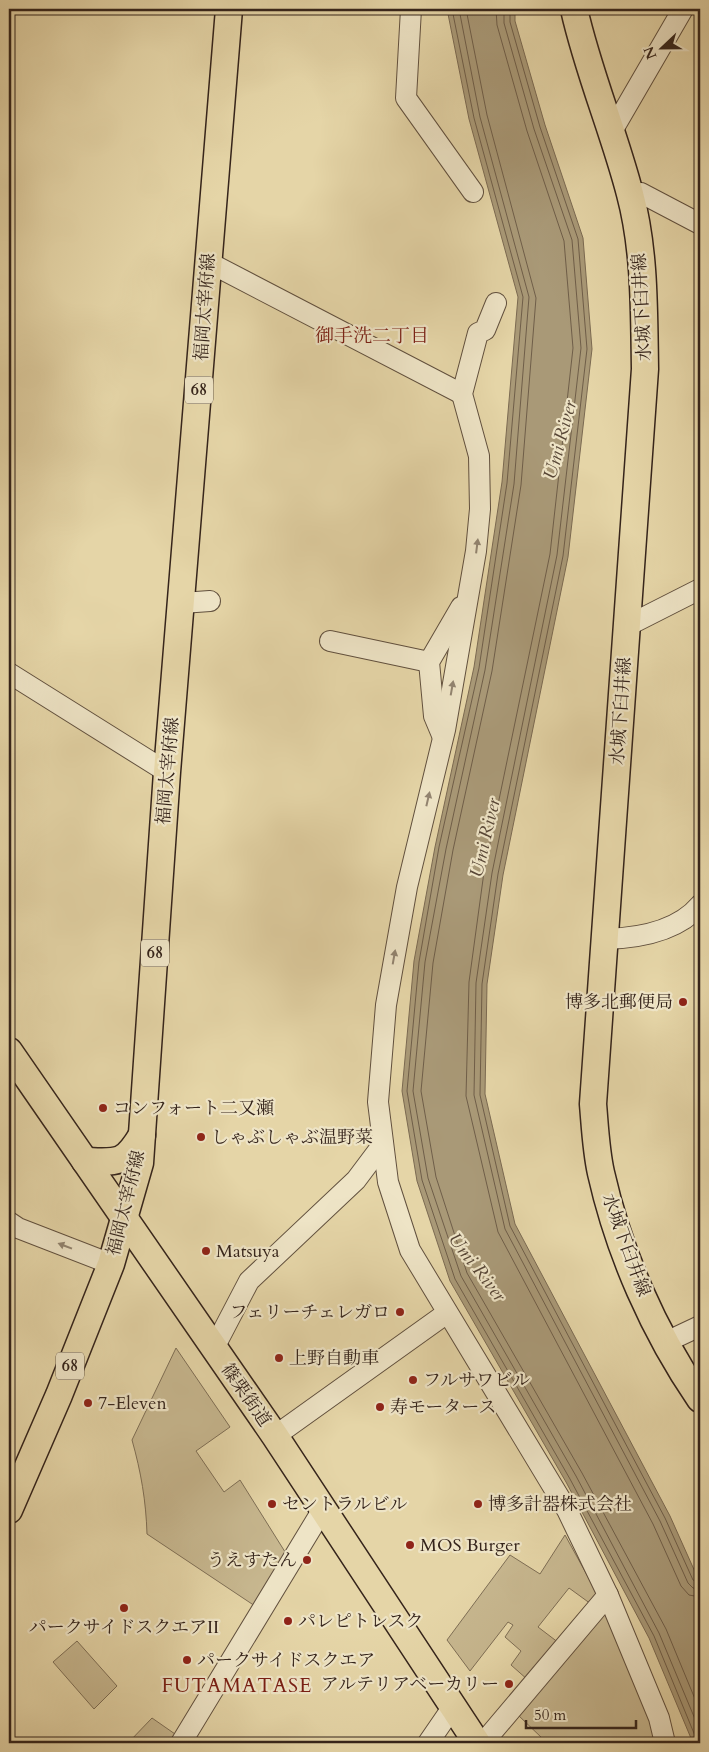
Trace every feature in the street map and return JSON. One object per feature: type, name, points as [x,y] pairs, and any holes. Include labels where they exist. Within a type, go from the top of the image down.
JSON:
[{"type":"main road","name":"福岡太宰府線","points":[[9,1510],[59,1395],[111,1264],[140,1163],[167,772],[229,9]]},
{"type":"main road","name":"水城下臼井線","points":[[574,9],[582,42],[630,195],[638,244],[644,307],[645,368],[606,939],[592,1104],[601,1171],[613,1222],[634,1276],[666,1342],[700,1399]]},
{"type":"main road","name":"篠栗街道","points":[[9,1052],[274,1436],[452,1708],[477,1743]]},
{"type":"main road","points":[[84,1161],[114,1161],[123,1159],[130,1155],[142,1135]]},
{"type":"street","points":[[411,9],[406,98],[472,192]]},
{"type":"street","points":[[611,133],[683,9]]},
{"type":"street","points":[[630,195],[641,193],[700,224]]},
{"type":"street","points":[[208,262],[462,394]]},
{"type":"street","points":[[496,302],[486,330],[478,333],[462,394],[479,456],[480,509],[468,594],[443,736],[407,887],[386,1005],[378,1102],[388,1182],[410,1250],[568,1510],[608,1595],[659,1718],[665,1743]]},
{"type":"street","points":[[626,626],[700,590]]},
{"type":"street","points":[[443,736],[434,716],[429,662],[468,594]]},
{"type":"street","points":[[182,603],[210,601]]},
{"type":"street","points":[[330,641],[429,662]]},
{"type":"street","points":[[9,673],[167,772]]},
{"type":"street","points":[[606,939],[630,938],[650,934],[683,918],[700,905]]},
{"type":"street","points":[[214,1348],[249,1281],[356,1180],[383,1144]]},
{"type":"street","points":[[9,1222],[18,1228],[111,1264]]},
{"type":"street","points":[[274,1436],[447,1313]]},
{"type":"street","points":[[666,1342],[700,1326]]},
{"type":"street","points":[[181,1743],[323,1509]]},
{"type":"street","points":[[483,1743],[608,1595]]},
{"type":"street","points":[[428,1743],[452,1708]]},
{"type":"shaded area","points":[[176,1348],[230,1427],[196,1451],[224,1492],[240,1480],[287,1555],[255,1606],[147,1534],[146,1510],[132,1440]]},
{"type":"shaded area","points":[[565,1535],[598,1595],[591,1604],[569,1588],[538,1627],[559,1643],[528,1680],[511,1665],[521,1651],[505,1637],[513,1625],[508,1622],[470,1671],[447,1640],[510,1555],[540,1574]]},
{"type":"shaded area","points":[[607,1611],[659,1743],[540,1743],[543,1739],[518,1715]]},
{"type":"shaded area","points":[[77,1641],[117,1686],[94,1709],[53,1662]]},
{"type":"shaded area","points":[[152,1718],[175,1734],[169,1743],[128,1743]]},
{"type":"water","name":"Umi River","points":[[447,9],[515,9],[515,21],[545,125],[583,238],[592,349],[568,557],[503,875],[487,984],[485,1094],[515,1224],[670,1516],[700,1583],[700,1743],[693,1743],[649,1638],[566,1482],[450,1281],[417,1181],[402,1091],[414,961],[435,847],[474,667],[502,482],[518,297],[469,119]]},
{"type":"place","name":"博多北郵便局","points":[[683,1002]]},
{"type":"place","name":"コンフォート二又瀬","points":[[103,1108]]},
{"type":"place","name":"しゃぶしゃぶ温野菜","points":[[201,1137]]},
{"type":"place","name":"Matsuya","points":[[206,1251]]},
{"type":"place","name":"フェリーチェレガロ","points":[[400,1312]]},
{"type":"place","name":"上野自動車","points":[[279,1358]]},
{"type":"place","name":"フルサワビル","points":[[413,1380]]},
{"type":"place","name":"7-Eleven","points":[[88,1403]]},
{"type":"place","name":"寿モータース","points":[[380,1407]]},
{"type":"place","name":"セントラルビル","points":[[272,1504]]},
{"type":"place","name":"博多計器株式会社","points":[[478,1504]]},
{"type":"place","name":"MOS Burger","points":[[410,1545]]},
{"type":"place","name":"うえすたん","points":[[307,1560]]},
{"type":"place","name":"パークサイドスクエアII","points":[[124,1608]]},
{"type":"place","name":"パレピトレスク","points":[[288,1621]]},
{"type":"place","name":"パークサイドスクエア","points":[[187,1660]]},
{"type":"place","name":"アルテリアベーカリー","points":[[509,1684]]},
{"type":"district","name":"御手洗二丁目","points":[[372,336]]},
{"type":"district","name":"FUTAMATASE","points":[[237,1685]]}]
